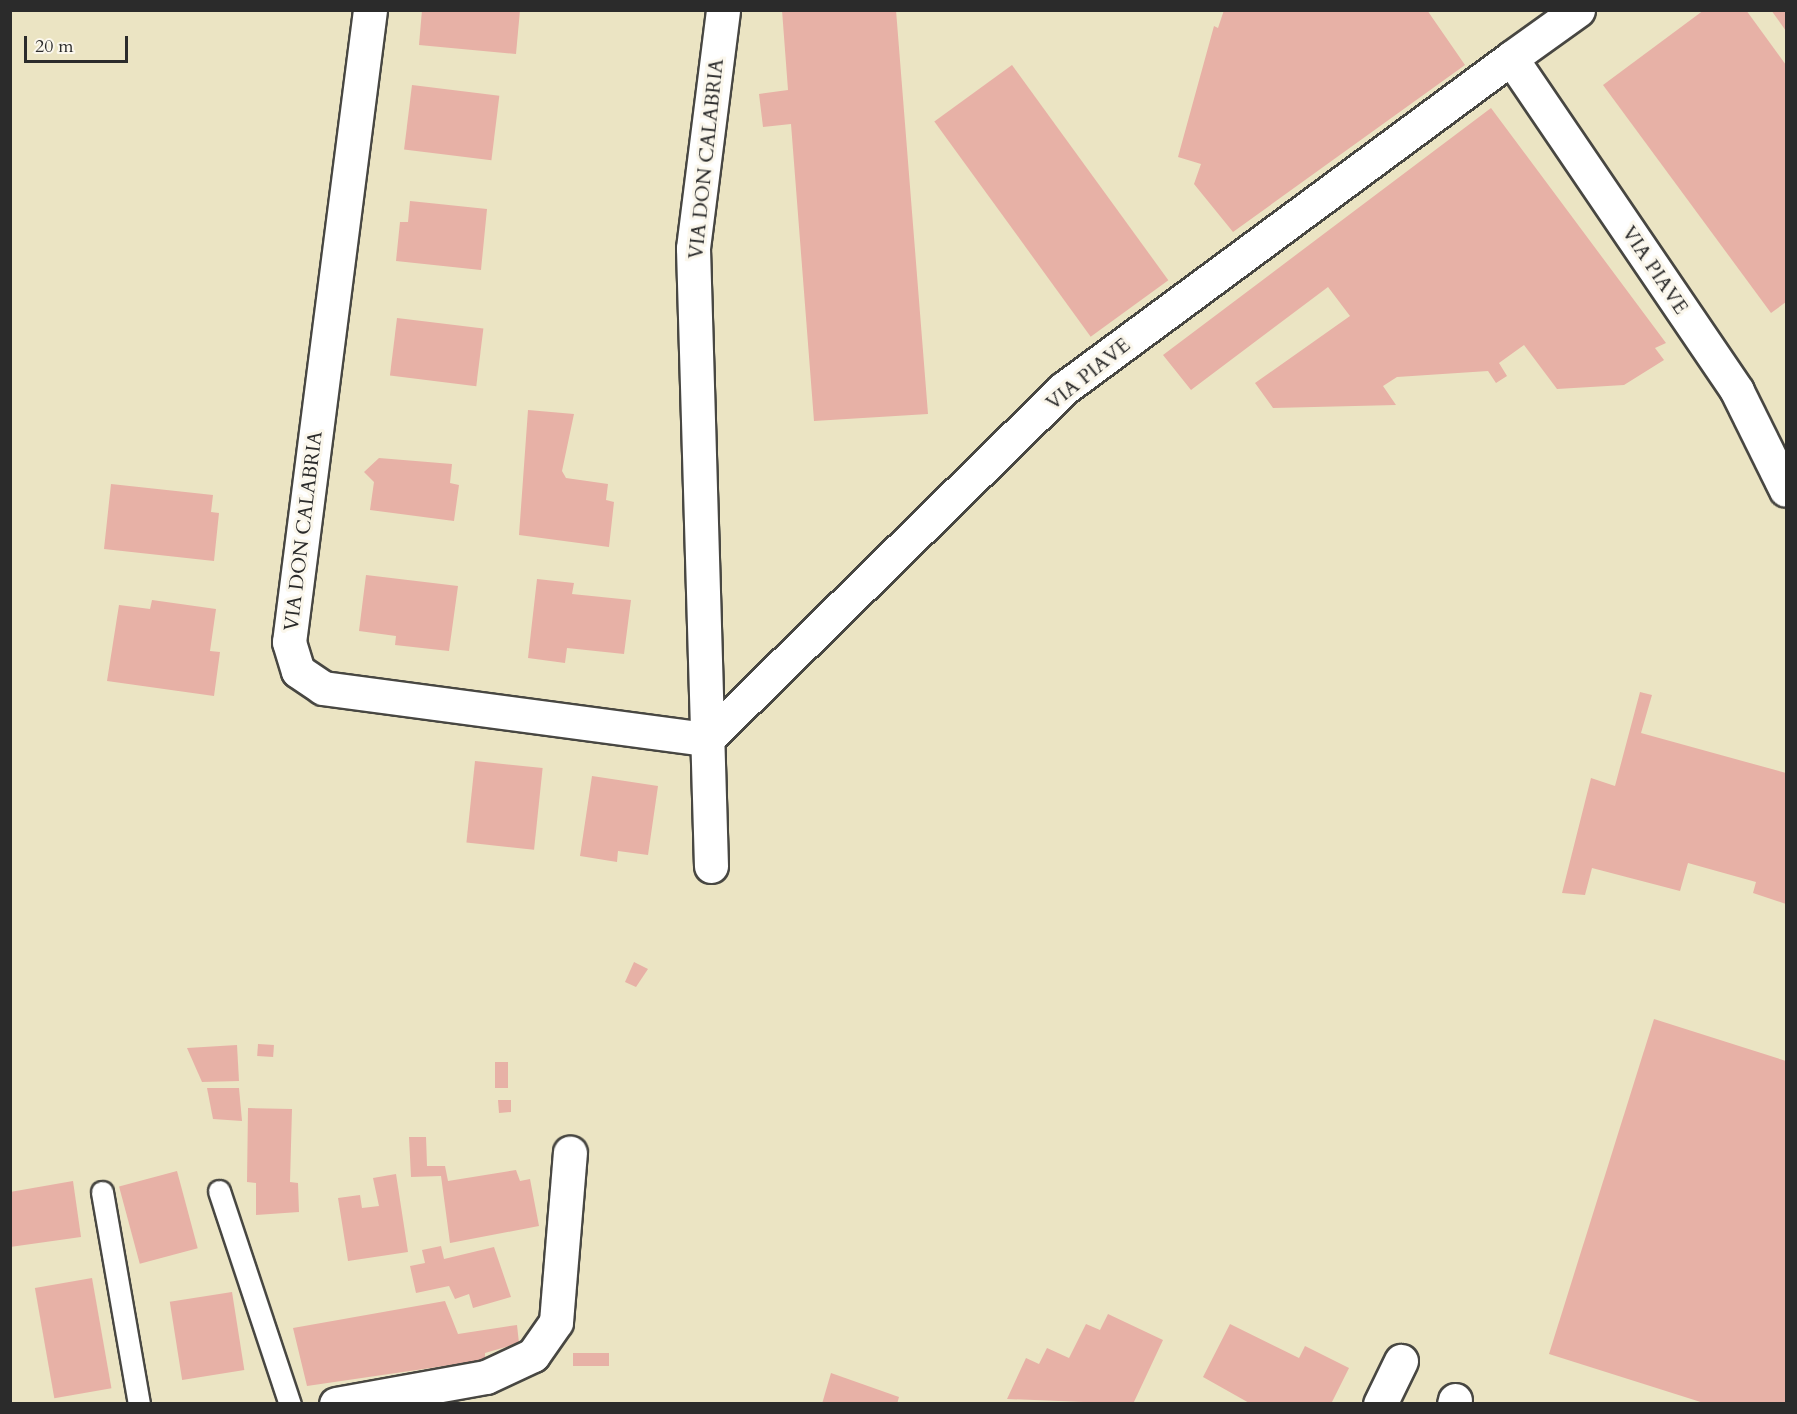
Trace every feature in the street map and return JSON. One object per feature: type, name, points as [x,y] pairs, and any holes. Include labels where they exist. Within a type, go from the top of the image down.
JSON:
[{"type":"street","name":"VIA DON CALABRIA","points":[[370,10],[289,642],[298,671],[323,688],[707,739]]},
{"type":"street","name":"VIA DON CALABRIA","points":[[711,866],[693,248],[723,10]]},
{"type":"street","name":"VIA PIAVE","points":[[707,739],[1063,389],[1578,10]]},
{"type":"street","name":"VIA PIAVE","points":[[1511,58],[1737,391],[1786,490]]},
{"type":"street","points":[[336,1404],[486,1377],[533,1355],[556,1322],[570,1153]]},
{"type":"street","points":[[1380,1404],[1401,1361]]},
{"type":"lane","points":[[219,1191],[290,1404]]},
{"type":"lane","points":[[102,1192],[139,1404]]},
{"type":"building","points":[[422,10],[520,10],[516,54],[419,45]]},
{"type":"building","points":[[782,10],[896,10],[928,414],[814,421],[791,124],[763,127],[759,94],[788,90]]},
{"type":"building","points":[[1224,10],[1427,10],[1465,65],[1233,232],[1194,184],[1201,164],[1178,157],[1214,26],[1218,28]]},
{"type":"building","points":[[1704,10],[1746,10],[1786,65],[1786,302],[1771,313],[1603,85]]},
{"type":"building","points":[[1771,10],[1786,10],[1786,31]]},
{"type":"building","points":[[1012,65],[1168,280],[1091,337],[934,121]]},
{"type":"building","points":[[412,85],[499,96],[491,160],[404,150]]},
{"type":"building","points":[[1491,108],[1666,343],[1655,348],[1664,360],[1624,385],[1557,389],[1524,345],[1499,363],[1507,376],[1496,383],[1488,371],[1397,377],[1383,386],[1396,405],[1273,408],[1255,383],[1350,316],[1328,287],[1191,390],[1163,355]]},
{"type":"building","points":[[410,201],[487,209],[481,270],[396,261],[400,222],[408,222]]},
{"type":"building","points":[[397,318],[483,329],[476,386],[390,376]]},
{"type":"building","points":[[528,410],[574,414],[562,471],[566,478],[608,484],[606,500],[614,502],[609,547],[519,535]]},
{"type":"building","points":[[379,458],[452,464],[450,483],[459,485],[454,521],[370,510],[374,482],[364,472]]},
{"type":"building","points":[[111,484],[213,495],[211,512],[219,513],[214,561],[104,549]]},
{"type":"building","points":[[366,575],[458,586],[449,651],[395,645],[396,636],[359,631]]},
{"type":"building","points":[[537,579],[574,583],[572,594],[631,600],[624,654],[567,648],[565,663],[528,658]]},
{"type":"building","points":[[152,600],[216,609],[210,651],[220,652],[214,696],[107,681],[119,605],[150,609]]},
{"type":"building","points":[[1640,692],[1652,695],[1641,733],[1786,773],[1786,904],[1753,893],[1756,882],[1688,863],[1680,891],[1592,868],[1585,895],[1562,893],[1591,778],[1615,786]]},
{"type":"building","points":[[475,761],[543,768],[534,850],[466,843]]},
{"type":"building","points":[[592,776],[658,786],[648,855],[618,851],[617,862],[580,856]]},
{"type":"building","points":[[634,962],[648,969],[636,987],[625,982]]},
{"type":"building","points":[[1654,1019],[1786,1061],[1786,1404],[1707,1404],[1549,1354]]},
{"type":"building","points":[[258,1044],[274,1045],[273,1057],[257,1056]]},
{"type":"building","points":[[237,1045],[239,1081],[202,1082],[187,1048]]},
{"type":"building","points":[[495,1062],[508,1062],[508,1088],[495,1088]]},
{"type":"building","points":[[207,1088],[239,1088],[242,1121],[213,1119]]},
{"type":"building","points":[[498,1100],[511,1100],[511,1112],[499,1113]]},
{"type":"building","points":[[248,1108],[292,1109],[290,1182],[298,1183],[299,1212],[256,1215],[256,1183],[247,1182]]},
{"type":"building","points":[[409,1137],[426,1137],[427,1166],[445,1166],[448,1181],[516,1170],[520,1181],[530,1179],[539,1226],[450,1243],[441,1176],[411,1177]]},
{"type":"building","points":[[177,1171],[198,1248],[140,1264],[119,1187]]},
{"type":"building","points":[[396,1174],[408,1252],[348,1261],[338,1198],[360,1195],[362,1208],[379,1206],[373,1178]]},
{"type":"building","points":[[73,1181],[81,1237],[10,1247],[10,1192]]},
{"type":"building","points":[[441,1246],[444,1259],[494,1247],[511,1297],[473,1308],[469,1294],[455,1299],[449,1286],[416,1293],[410,1266],[425,1263],[422,1250]]},
{"type":"building","points":[[92,1278],[111,1388],[54,1398],[35,1288]]},
{"type":"building","points":[[232,1292],[244,1370],[182,1380],[170,1302]]},
{"type":"building","points":[[445,1301],[458,1334],[517,1325],[519,1343],[485,1353],[485,1360],[307,1386],[293,1328]]},
{"type":"building","points":[[1108,1314],[1163,1340],[1133,1404],[1007,1399],[1026,1358],[1039,1364],[1047,1348],[1069,1358],[1086,1324],[1100,1330]]},
{"type":"building","points":[[1230,1324],[1299,1358],[1305,1346],[1349,1368],[1331,1404],[1251,1404],[1203,1377]]},
{"type":"building","points":[[573,1353],[609,1353],[609,1366],[573,1366]]},
{"type":"building","points":[[831,1373],[899,1397],[897,1404],[822,1404]]}]
